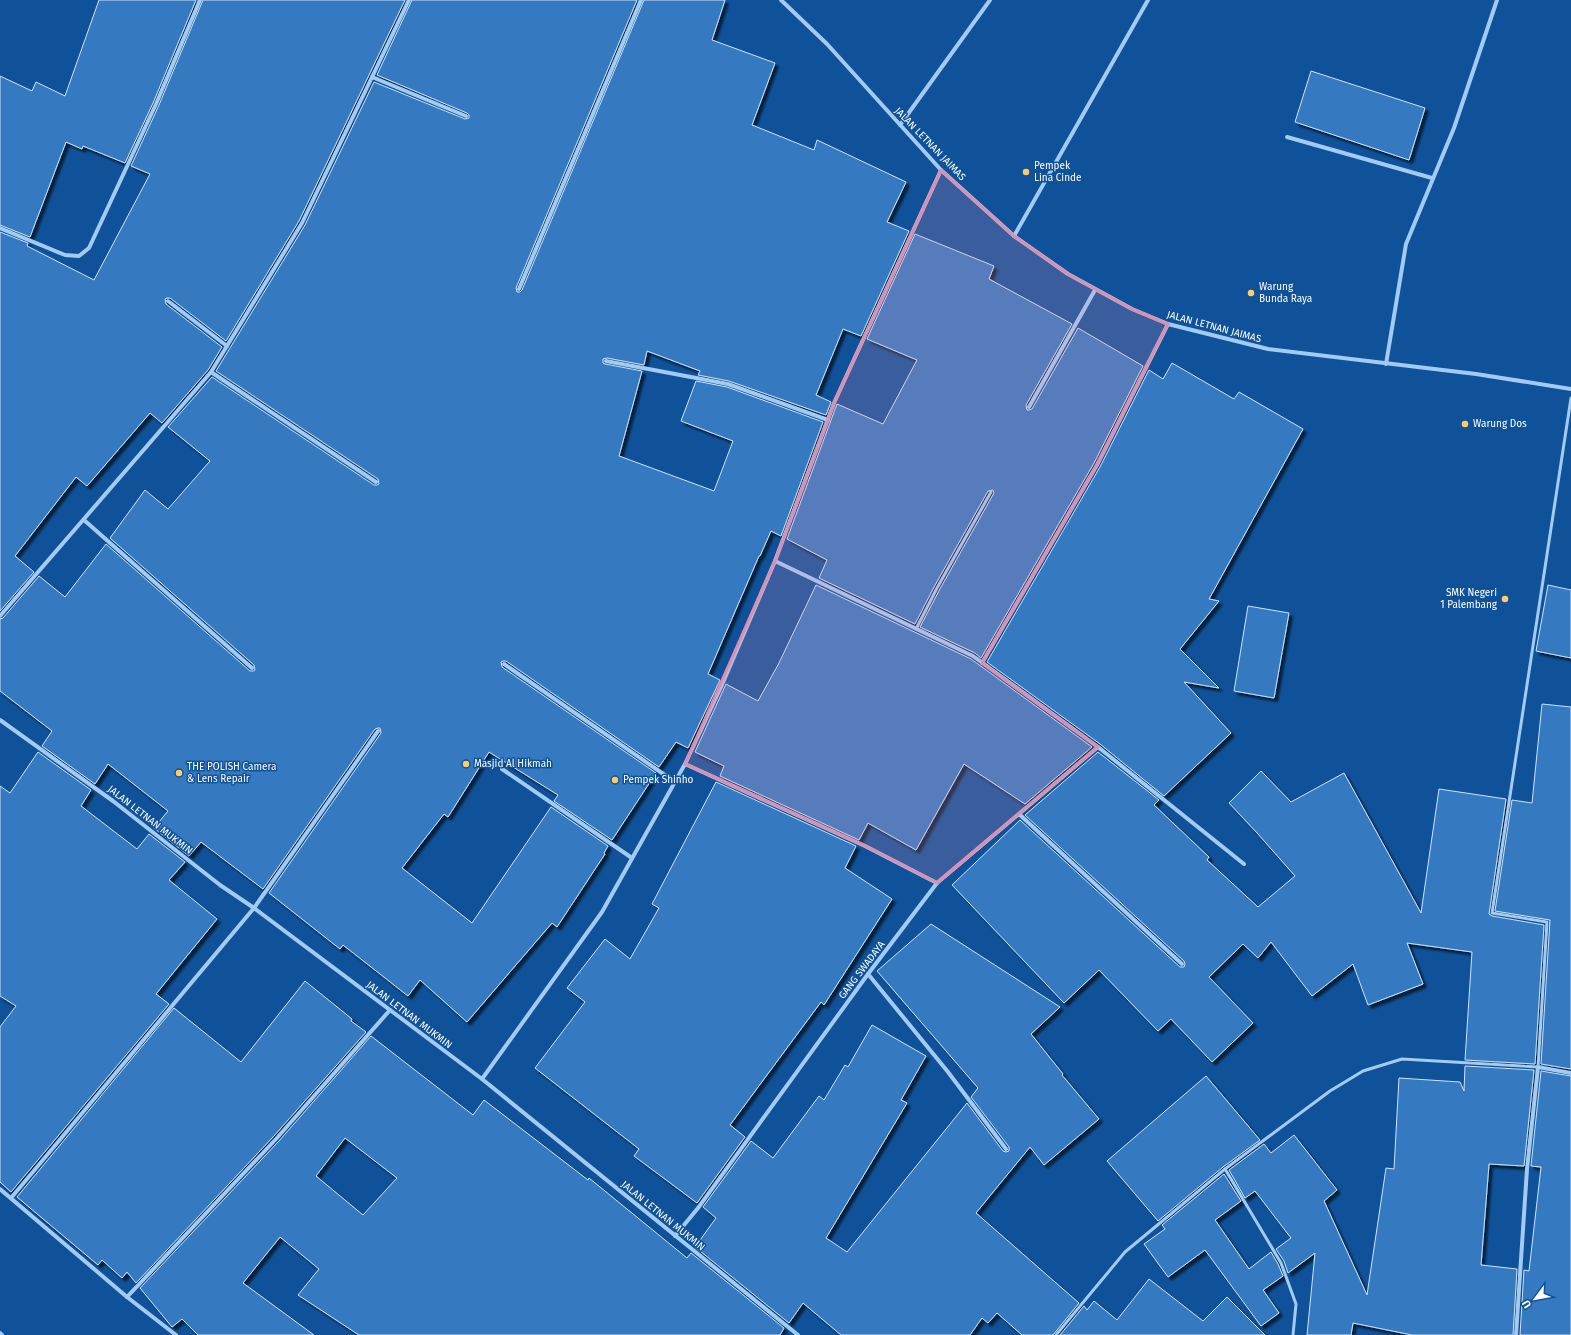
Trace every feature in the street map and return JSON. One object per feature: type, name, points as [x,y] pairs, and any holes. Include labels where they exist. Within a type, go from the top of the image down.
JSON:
[{"type":"street","points":[[0,228],[65,255],[79,256],[89,248],[156,104],[200,0]]},
{"type":"street","points":[[0,616],[211,372],[302,223],[409,0]]},
{"type":"street","points":[[519,289],[641,0]]},
{"type":"street","name":"JALAN LETNAN JAIMAS","points":[[781,0],[827,44],[941,170],[1014,236],[1068,274],[1132,309],[1168,324],[1268,349],[1476,374],[1571,389]]},
{"type":"street","points":[[900,125],[990,0]]},
{"type":"street","points":[[1014,236],[1148,0]]},
{"type":"street","points":[[1386,364],[1406,244],[1432,178],[1454,128],[1497,0]]},
{"type":"street","points":[[372,77],[466,116]]},
{"type":"street","points":[[1286,137],[1432,178]]},
{"type":"street","points":[[482,1079],[602,912],[685,764],[721,687],[775,562],[837,396],[941,170]]},
{"type":"street","points":[[1029,407],[1095,290]]},
{"type":"street","points":[[168,301],[227,346]]},
{"type":"street","points":[[982,663],[1096,465],[1168,324]]},
{"type":"street","points":[[606,361],[728,384],[828,420]]},
{"type":"street","points":[[211,372],[376,482]]},
{"type":"street","points":[[84,520],[252,668]]},
{"type":"street","points":[[775,562],[973,656],[1098,747],[1244,864]]},
{"type":"street","points":[[504,664],[675,782]]},
{"type":"street","name":"JALAN LETNAN MUKMIN","points":[[0,720],[113,801],[220,885],[254,908],[482,1079],[798,1335]]},
{"type":"street","points":[[11,1198],[254,908],[378,731]]},
{"type":"street","name":"GANG SWADAYA","points":[[675,1236],[698,1208],[868,974],[938,883],[1098,747]]},
{"type":"street","points":[[685,764],[865,846],[938,883]]},
{"type":"street","points":[[502,769],[632,858]]},
{"type":"street","points":[[1019,814],[1182,964]]},
{"type":"street","points":[[868,974],[948,1072],[1006,1149]]},
{"type":"street","points":[[127,1297],[276,1139],[390,1010]]},
{"type":"street","points":[[1516,1335],[1527,1169],[1538,1067],[1571,1072]]},
{"type":"street","points":[[0,1189],[127,1297],[176,1335]]},
{"type":"lane","points":[[1056,1335],[1126,1252],[1225,1170],[1330,1091],[1363,1071],[1402,1060],[1538,1067],[1547,922],[1492,913],[1571,398]]},
{"type":"lane","points":[[916,629],[937,588],[991,492]]},
{"type":"lane","points":[[1225,1170],[1281,1263],[1296,1304],[1293,1335]]},
{"type":"highlighted area","points":[[941,170],[1014,236],[1068,274],[1132,309],[1168,324],[1097,465],[982,663],[1098,747],[937,883],[865,846],[685,764],[775,561],[834,403]]},
{"type":"building","points":[[99,0],[196,0],[153,103],[125,163],[83,146],[82,149],[66,142],[30,237],[0,225],[0,76],[32,91],[36,82],[65,96]]},
{"type":"building","points":[[203,0],[405,0],[299,221],[226,341],[170,298],[165,299],[166,304],[222,347],[208,370],[162,423],[150,413],[87,486],[76,477],[15,556],[34,572],[0,611],[0,232],[28,243],[27,246],[94,280],[150,174],[131,166],[159,105]]},
{"type":"building","points":[[412,0],[637,0],[516,288],[517,292],[522,290],[644,0],[725,0],[712,40],[775,63],[752,125],[814,150],[817,140],[906,182],[887,222],[909,231],[861,336],[843,329],[816,395],[831,402],[826,415],[729,381],[698,375],[700,371],[647,351],[644,365],[607,358],[603,359],[603,363],[605,364],[642,371],[619,456],[714,491],[733,441],[681,421],[696,381],[727,387],[823,422],[781,536],[771,531],[708,674],[720,680],[688,748],[676,742],[659,767],[506,661],[501,662],[502,667],[656,773],[612,840],[554,801],[558,795],[489,752],[448,817],[444,814],[402,868],[472,923],[551,807],[608,846],[604,853],[605,854],[557,927],[552,923],[467,1022],[420,980],[408,996],[343,945],[340,949],[269,893],[381,733],[380,728],[375,729],[263,889],[201,842],[189,856],[154,828],[168,811],[108,764],[95,784],[42,746],[52,731],[0,691],[0,619],[3,618],[39,576],[65,597],[106,544],[250,671],[255,670],[254,665],[110,538],[145,490],[168,509],[210,461],[168,427],[212,377],[374,485],[379,484],[378,479],[216,371],[305,225],[374,82],[465,119],[469,118],[467,113],[377,75]]},
{"type":"building","points":[[1311,71],[1425,108],[1409,160],[1295,122]]},
{"type":"building","points":[[915,234],[994,266],[989,279],[1072,324],[1026,405],[1027,410],[1032,409],[1078,328],[1143,366],[1094,463],[981,658],[975,653],[920,627],[994,493],[993,490],[988,491],[915,624],[819,578],[827,560],[787,539],[837,404],[883,424],[917,360],[867,339]]},
{"type":"building","points":[[1172,363],[1234,399],[1239,392],[1303,429],[1209,599],[1219,601],[1180,649],[1219,688],[1184,682],[1231,733],[1164,796],[1100,744],[987,662],[1100,467],[1149,370],[1163,379]]},
{"type":"building","points":[[816,585],[971,659],[1092,747],[1025,804],[964,764],[916,850],[868,823],[859,840],[720,776],[724,766],[695,752],[726,684],[758,701],[779,663]]},
{"type":"building","points":[[1548,585],[1571,590],[1571,658],[1536,651]]},
{"type":"building","points":[[1248,606],[1289,613],[1274,698],[1234,691]]},
{"type":"building","points":[[1542,704],[1571,707],[1571,1069],[1541,1064],[1550,920],[1495,911],[1512,800],[1532,803]]},
{"type":"building","points":[[38,752],[91,790],[81,806],[137,849],[149,834],[185,862],[169,880],[217,919],[156,994],[169,1004],[11,1192],[0,1182],[0,1027],[16,1006],[0,996],[0,786],[10,793]]},
{"type":"building","points":[[1098,752],[1159,800],[1154,805],[1209,857],[1207,860],[1258,907],[1295,876],[1229,803],[1261,771],[1291,802],[1344,773],[1421,913],[1439,789],[1506,799],[1489,914],[1492,916],[1544,925],[1535,1064],[1465,1060],[1472,952],[1407,943],[1423,984],[1368,1005],[1353,964],[1312,996],[1271,942],[1258,958],[1243,944],[1209,977],[1253,1023],[1212,1062],[1171,1019],[1158,1031],[1099,970],[1064,1003],[952,885],[1020,820],[1180,967],[1184,967],[1184,961],[1025,815]]},
{"type":"building","points":[[716,782],[856,846],[845,868],[892,899],[824,1005],[821,1002],[730,1125],[745,1137],[697,1203],[634,1156],[639,1149],[535,1068],[585,1002],[567,988],[605,939],[630,959],[659,908],[652,904]]},
{"type":"building","points":[[931,924],[1060,1007],[1031,1034],[1063,1074],[1062,1075],[1099,1119],[1044,1165],[1030,1147],[976,1213],[1079,1303],[1053,1335],[1022,1335],[997,1313],[988,1323],[982,1318],[970,1335],[841,1335],[803,1303],[789,1323],[695,1247],[716,1218],[703,1207],[751,1141],[773,1158],[819,1096],[824,1100],[845,1065],[848,1067],[872,1025],[926,1056],[901,1100],[907,1103],[826,1238],[847,1252],[967,1103],[1003,1151],[1009,1151],[1009,1147],[971,1097],[978,1088],[877,971]]},
{"type":"building","points":[[305,981],[366,1032],[273,1137],[136,1283],[127,1272],[122,1278],[102,1260],[98,1265],[17,1197],[174,1008],[241,1062]]},
{"type":"building","points":[[371,1036],[473,1115],[484,1100],[588,1180],[589,1178],[687,1258],[691,1253],[784,1328],[780,1335],[359,1335],[298,1295],[319,1269],[280,1237],[243,1283],[314,1335],[198,1335],[182,1319],[172,1327],[140,1288],[279,1141]],"holes":[[[345,1138],[397,1178],[363,1215],[316,1176]]]},
{"type":"building","points":[[1465,1066],[1534,1070],[1524,1166],[1489,1164],[1481,1265],[1517,1269],[1513,1335],[1412,1335],[1353,1323],[1351,1335],[1307,1335],[1315,1253],[1288,1273],[1284,1261],[1276,1249],[1291,1238],[1255,1191],[1245,1198],[1229,1170],[1264,1144],[1271,1153],[1294,1135],[1337,1190],[1324,1201],[1367,1295],[1386,1168],[1394,1169],[1399,1078],[1460,1082],[1464,1091]]},
{"type":"building","points":[[1541,1071],[1571,1076],[1571,1335],[1520,1335],[1524,1270],[1529,1271],[1541,1167],[1531,1166]]},
{"type":"building","points":[[1206,1076],[1260,1140],[1223,1167],[1158,1221],[1107,1161]]},
{"type":"building","points":[[1224,1174],[1241,1201],[1215,1220],[1249,1269],[1271,1252],[1283,1276],[1263,1290],[1279,1313],[1261,1326],[1205,1250],[1168,1277],[1144,1244],[1165,1229],[1162,1225]]},
{"type":"building","points":[[1149,1279],[1203,1321],[1227,1297],[1265,1335],[1060,1335],[1084,1306],[1087,1310],[1094,1301],[1117,1320]]},
{"type":"place","name":"Pempek Lina Cinde","points":[[1026,172]]},
{"type":"place","name":"Warung Bunda Raya","points":[[1251,293]]},
{"type":"place","name":"Warung Dos","points":[[1465,424]]},
{"type":"place","name":"SMK Negeri 1 Palembang","points":[[1505,599]]},
{"type":"place","name":"Masjid Al Hikmah","points":[[466,764]]},
{"type":"place","name":"THE POLISH Camera & Lens Repair","points":[[179,773]]},
{"type":"place","name":"Pempek Shinho","points":[[615,780]]}]
